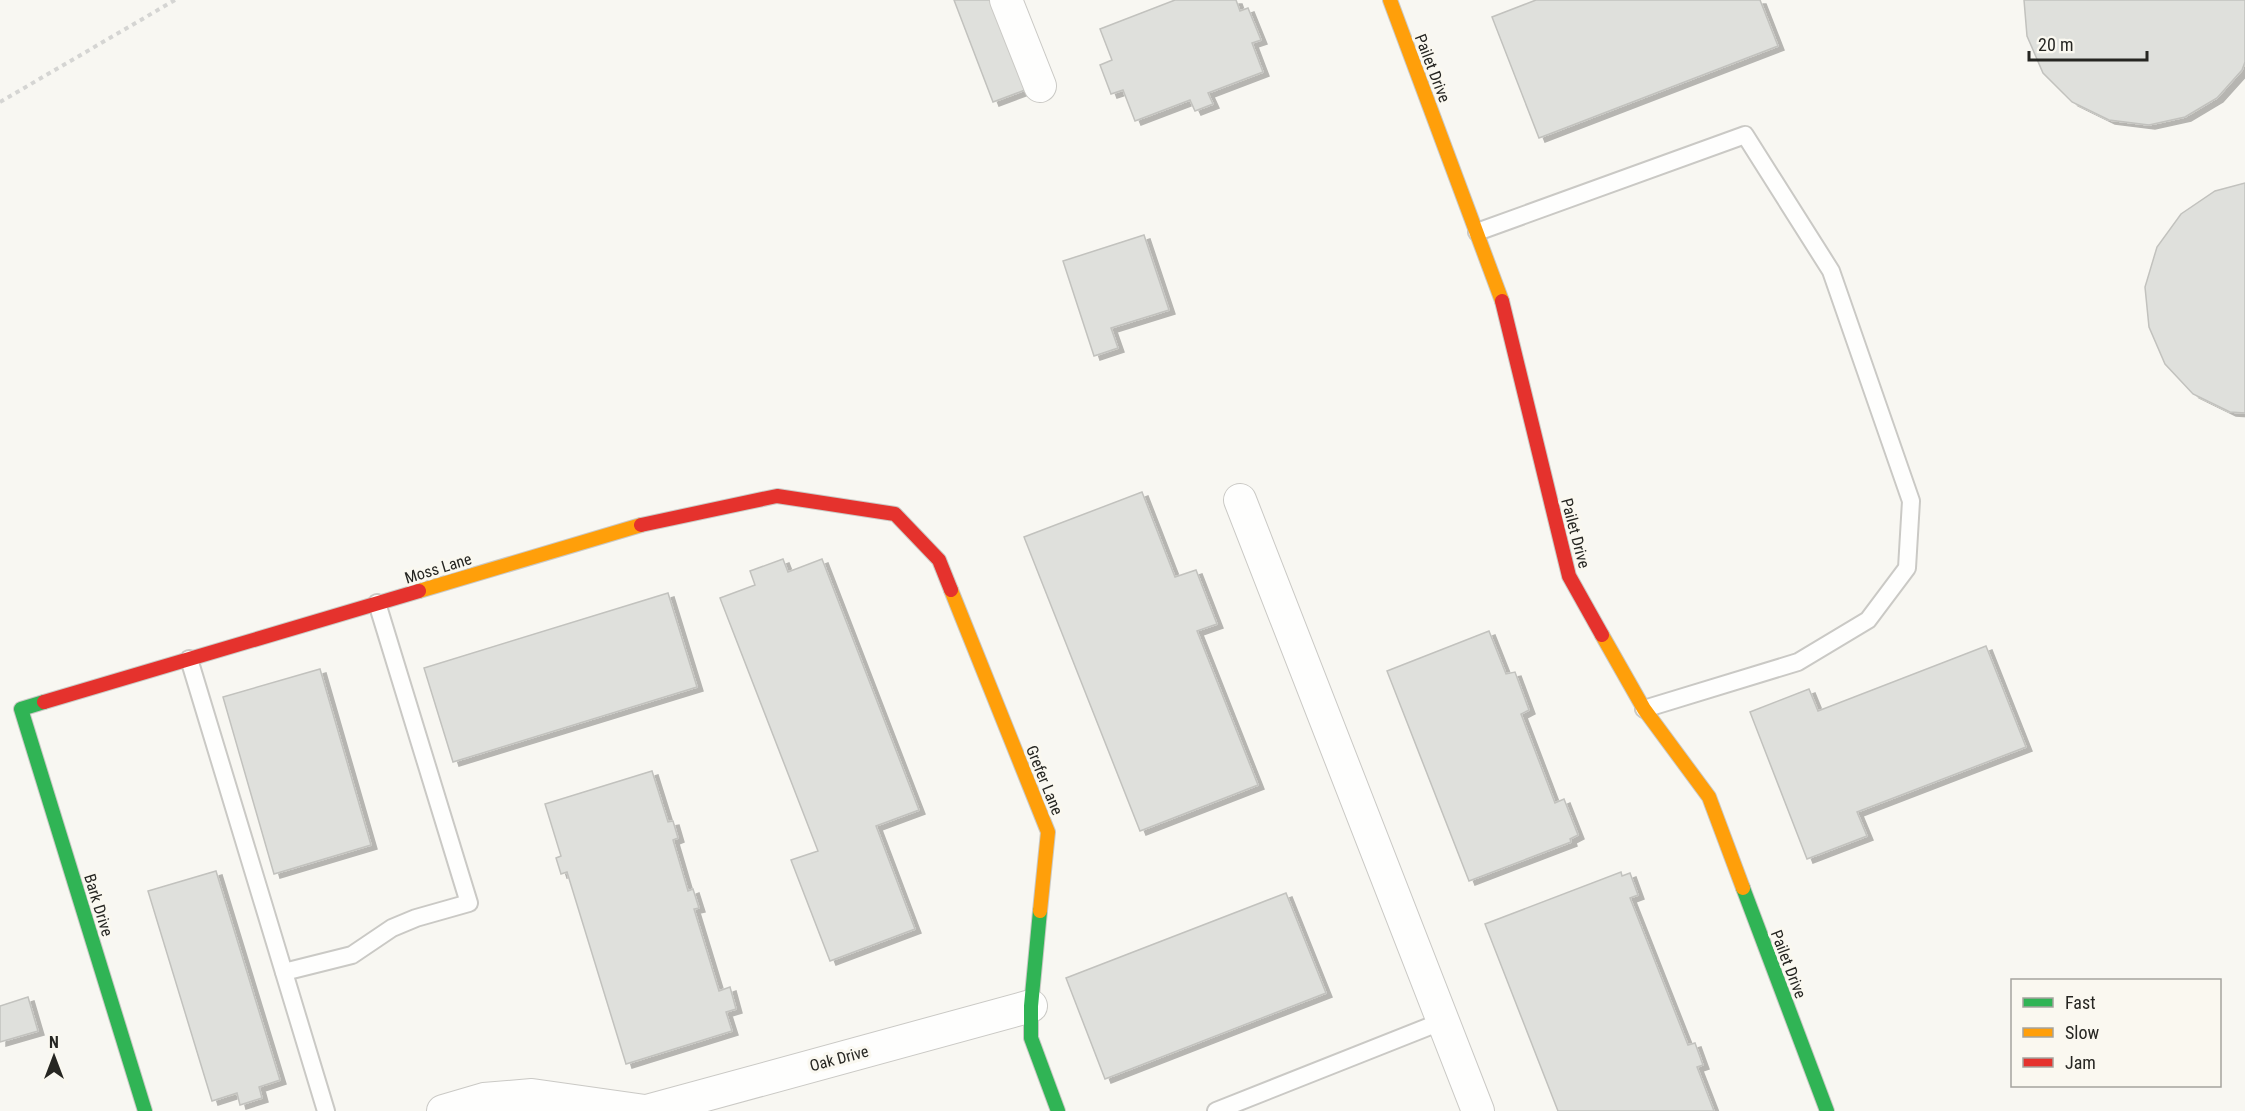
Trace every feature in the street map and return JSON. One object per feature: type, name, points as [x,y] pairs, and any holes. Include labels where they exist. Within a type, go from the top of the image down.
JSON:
[{"type":"street","points":[[1006,0],[1040,86]]},
{"type":"street","name":"Pailet Drive","points":[[1390,0],[1499,291],[1569,576],[1644,709],[1709,797],[1827,1111]]},
{"type":"street","name":"Moss Lane","points":[[21,709],[664,518],[777,496],[869,510]]},
{"type":"street","points":[[1240,500],[1478,1111]]},
{"type":"street","name":"Grefer Lane","points":[[869,510],[895,514],[939,560],[1048,832],[1031,1006],[1031,1038],[1058,1111]]},
{"type":"street","name":"Bark Drive","points":[[21,709],[145,1111]]},
{"type":"street","name":"Oak Drive","points":[[443,1111],[484,1099],[532,1095],[646,1111],[1031,1006]]},
{"type":"lane","points":[[1477,232],[1745,135],[1831,271],[1911,501],[1907,568],[1868,620],[1798,662],[1644,709]]},
{"type":"lane","points":[[284,972],[352,955],[392,928],[416,918],[469,903],[377,603]]},
{"type":"lane","points":[[189,659],[326,1111]]},
{"type":"lane","points":[[1216,1111],[1443,1021]]},
{"type":"path","points":[[0,102],[175,0]]},
{"type":"building","points":[[954,0],[990,0],[1025,90],[993,102]]},
{"type":"building","points":[[1175,0],[1236,0],[1240,11],[1248,8],[1261,40],[1252,43],[1263,72],[1208,93],[1213,104],[1195,111],[1190,100],[1135,121],[1123,90],[1111,94],[1100,65],[1112,60],[1100,29]]},
{"type":"building","points":[[1536,0],[1760,0],[1778,46],[1539,138],[1492,17]]},
{"type":"building","points":[[2024,0],[2245,0],[2245,62],[2242,70],[2217,98],[2185,117],[2149,125],[2109,120],[2072,102],[2043,73],[2027,36]]},
{"type":"building","points":[[2245,183],[2245,413],[2230,412],[2193,394],[2165,364],[2149,327],[2145,287],[2157,247],[2181,214],[2215,191]]},
{"type":"building","points":[[1144,235],[1169,310],[1111,328],[1118,348],[1094,356],[1063,261]]},
{"type":"building","points":[[1142,492],[1175,577],[1196,570],[1217,624],[1197,631],[1258,785],[1140,831],[1024,537]]},
{"type":"building","points":[[783,559],[788,572],[822,559],[919,810],[876,826],[915,929],[830,961],[791,860],[818,851],[720,598],[755,585],[750,571]]},
{"type":"building","points":[[668,593],[697,687],[453,762],[424,668]]},
{"type":"building","points":[[1489,631],[1506,674],[1515,672],[1529,710],[1521,714],[1555,803],[1564,799],[1578,835],[1570,839],[1571,842],[1469,881],[1387,671]]},
{"type":"building","points":[[1986,646],[2026,747],[1857,812],[1867,836],[1807,859],[1750,712],[1809,689],[1818,711]]},
{"type":"building","points":[[320,669],[371,845],[274,874],[223,697]]},
{"type":"building","points":[[652,771],[668,822],[673,821],[678,838],[673,840],[688,891],[693,889],[699,908],[694,909],[719,991],[730,987],[736,1009],[726,1012],[732,1031],[626,1064],[567,872],[561,874],[556,858],[561,856],[545,804]]},
{"type":"building","points":[[216,871],[280,1080],[259,1087],[262,1098],[240,1105],[237,1093],[212,1101],[148,891]]},
{"type":"building","points":[[1621,872],[1622,876],[1630,873],[1638,895],[1630,898],[1688,1045],[1695,1043],[1703,1065],[1697,1067],[1714,1111],[1558,1111],[1485,924]]},
{"type":"building","points":[[1286,893],[1326,993],[1105,1079],[1066,978]]},
{"type":"building","points":[[28,997],[38,1031],[0,1042],[0,1006]]},
{"type":"traffic: fast","points":[[44,702],[21,709],[145,1111]]},
{"type":"traffic: fast","points":[[1743,888],[1827,1111]]},
{"type":"traffic: fast","points":[[1040,911],[1031,1006],[1031,1038],[1058,1111]]},
{"type":"traffic: slow","points":[[1390,0],[1502,301]]},
{"type":"traffic: slow","points":[[419,591],[641,525]]},
{"type":"traffic: slow","points":[[951,590],[1048,832],[1040,911]]},
{"type":"traffic: slow","points":[[1602,635],[1644,709],[1709,797],[1743,888]]},
{"type":"traffic: jam","points":[[1502,301],[1569,576],[1602,635]]},
{"type":"traffic: jam","points":[[641,525],[777,496],[895,514],[939,560],[951,590]]},
{"type":"traffic: jam","points":[[44,702],[419,591]]}]
